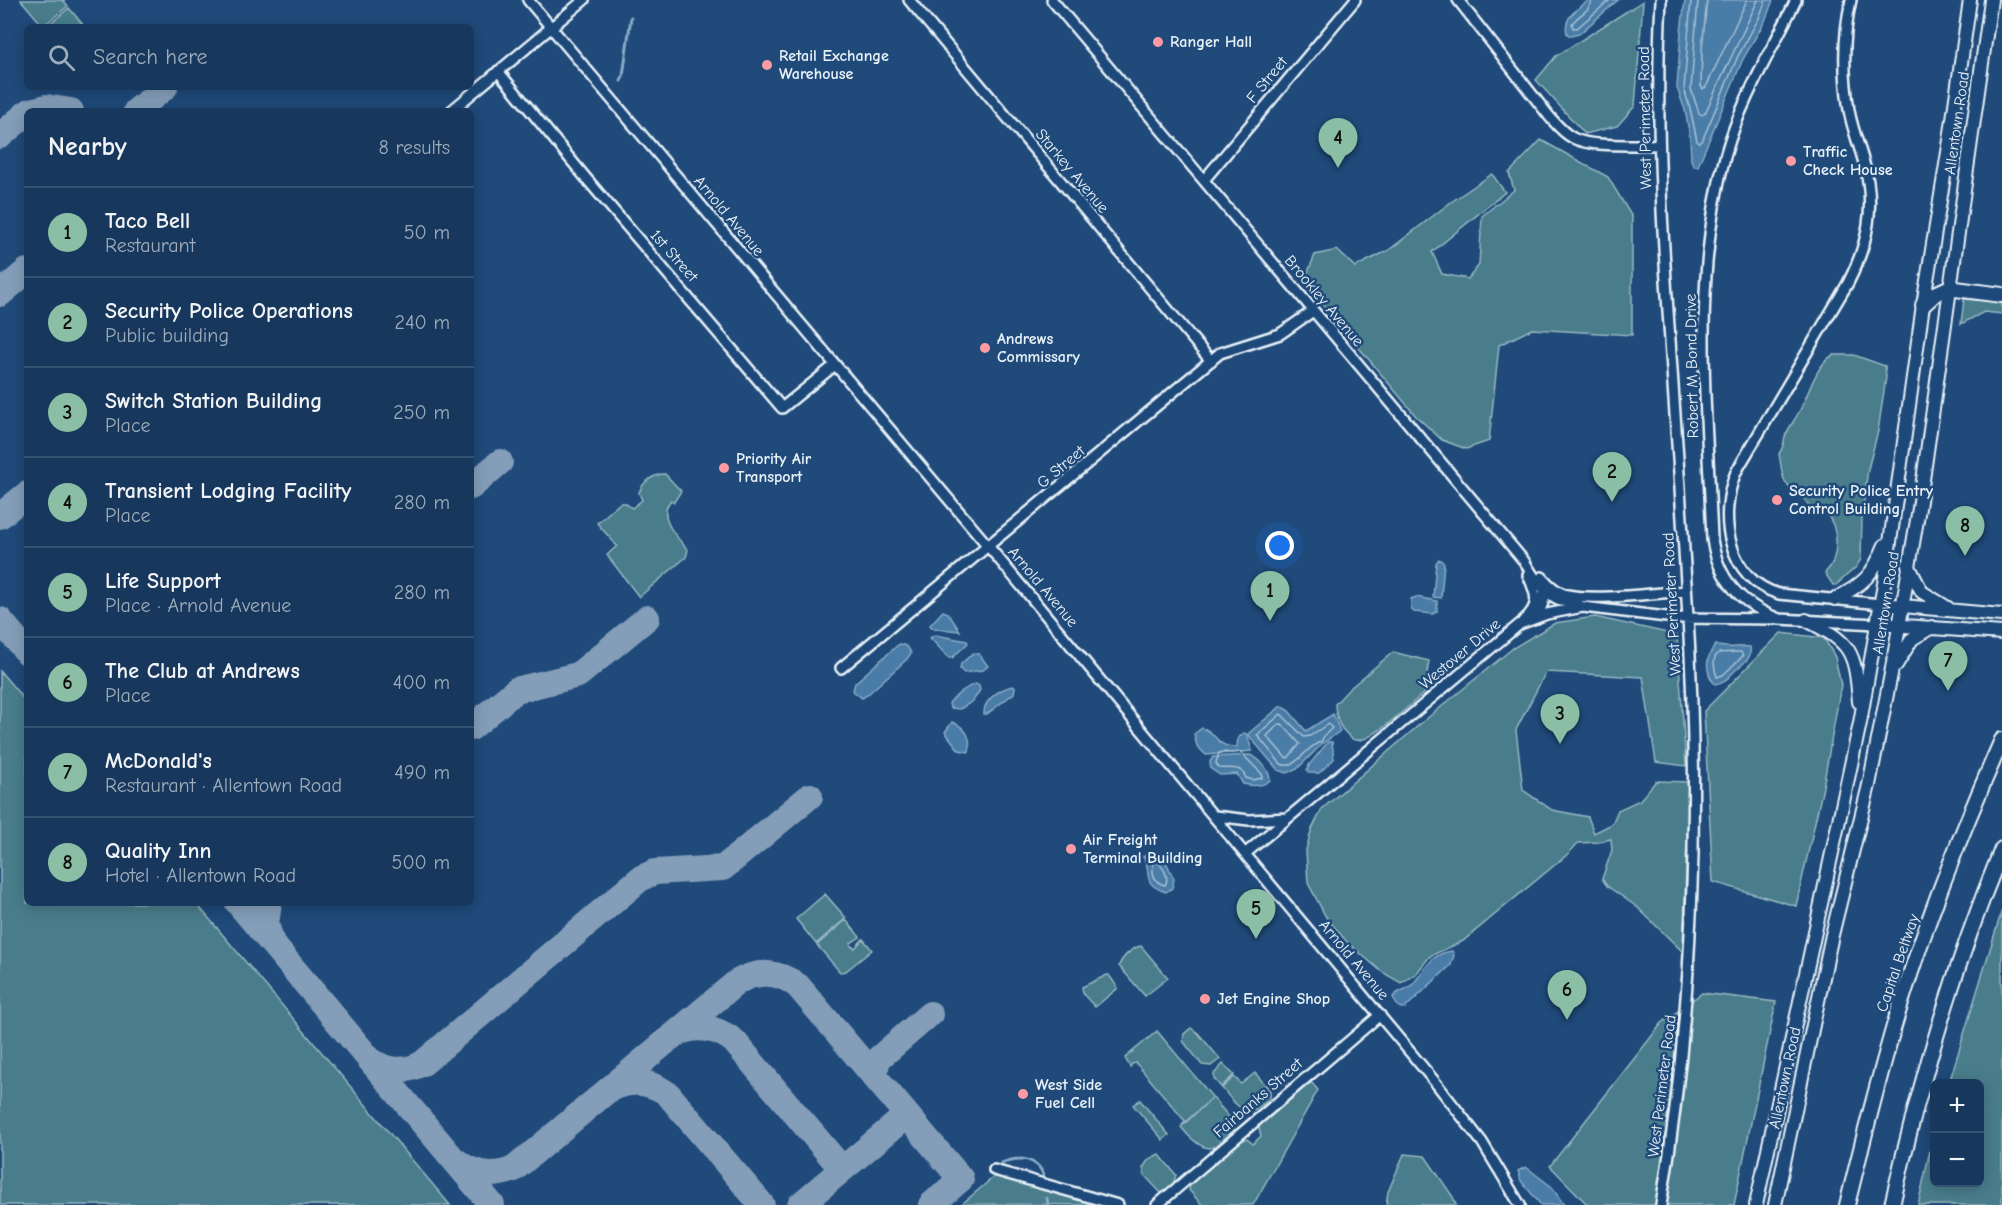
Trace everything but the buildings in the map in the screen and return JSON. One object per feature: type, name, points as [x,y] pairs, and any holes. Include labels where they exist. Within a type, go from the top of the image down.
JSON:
[{"type":"highway","points":[[1923,305],[1938,292],[1951,287],[2002,295]]},
{"type":"highway","name":"Capital Beltway","points":[[1847,1205],[1881,1072],[1902,1002],[1952,858],[2002,740]]},
{"type":"highway","points":[[1892,1205],[1920,1091],[1941,1020],[1965,947],[2002,849]]},
{"type":"main road","name":"Allentown Road","points":[[1756,1205],[1860,723],[1878,624],[1923,305],[1970,0]]},
{"type":"main road","name":"Allentown Road","points":[[1775,1205],[1832,935],[1869,785],[1891,674],[1919,508],[1992,0]]},
{"type":"main road","points":[[1835,599],[1855,588],[1869,576],[1879,561],[1892,527]]},
{"type":"main road","points":[[1908,565],[1922,592],[1930,599],[1954,611]]},
{"type":"main road","points":[[1881,604],[2002,615]]},
{"type":"main road","points":[[1806,620],[1838,638],[1851,654],[1857,676],[1860,723]]},
{"type":"main road","points":[[1878,624],[2002,633]]},
{"type":"main road","points":[[1891,674],[1909,643],[1933,627]]},
{"type":"main road","points":[[1815,932],[1832,935]]},
{"type":"street","name":"Arnold Avenue","points":[[528,0],[989,546],[1380,1015],[1466,1121],[1498,1167],[1520,1205]]},
{"type":"street","points":[[455,108],[585,0]]},
{"type":"street","name":"Starkey Avenue","points":[[909,0],[1211,361]]},
{"type":"street","name":"Brookley Avenue","points":[[1053,0],[1524,561],[1545,590],[1560,600],[1577,603],[1583,607]]},
{"type":"street","name":"F Street","points":[[1204,180],[1355,0]]},
{"type":"street","points":[[1458,0],[1549,116],[1568,135],[1574,139],[1593,143],[1659,145]]},
{"type":"street","name":"West Perimeter Road","points":[[1661,0],[1658,81],[1659,145],[1688,619],[1695,774],[1692,929],[1679,1089],[1661,1205]]},
{"type":"street","name":"Robert M Bond Drive","points":[[1796,0],[1745,104],[1726,153],[1711,230],[1704,336],[1712,539],[1716,560],[1724,577],[1734,590],[1756,608],[1779,619],[1878,624]]},
{"type":"street","points":[[1851,0],[1847,22],[1845,81],[1853,129],[1864,162],[1869,187],[1870,214],[1867,238],[1860,261],[1848,283],[1736,472],[1728,499],[1729,534],[1731,546],[1740,567],[1756,584],[1768,591],[1881,604]]},
{"type":"street","name":"1st Street","points":[[498,71],[782,408],[835,365]]},
{"type":"street","name":"G Street","points":[[841,668],[1211,361],[1229,349],[1280,334],[1313,310]]},
{"type":"street","points":[[1524,561],[1553,588],[1565,594],[1606,596],[1686,591]]},
{"type":"street","points":[[1520,624],[1531,614],[1536,600],[1524,561]]},
{"type":"street","points":[[1537,618],[1542,608],[1545,590],[1543,578]]},
{"type":"street","name":"Westover Drive","points":[[1246,853],[1520,624],[1546,614],[1583,607],[1688,619],[1779,619]]},
{"type":"street","points":[[1215,816],[1249,820],[1288,818]]},
{"type":"street","name":"Fairbanks Street","points":[[1157,1205],[1380,1015]]},
{"type":"street","points":[[994,1170],[1118,1205]]},
{"type":"green space","points":[[21,0],[63,0],[68,6],[46,24],[41,24]]},
{"type":"green space","points":[[1643,1],[1635,106],[1617,126],[1585,134],[1536,80],[1556,56]]},
{"type":"green space","points":[[69,8],[82,24],[50,24]]},
{"type":"green space","points":[[1541,140],[1608,177],[1632,217],[1632,335],[1532,329],[1499,345],[1489,441],[1466,449],[1442,440],[1416,416],[1320,301],[1307,274],[1315,255],[1337,250],[1355,267],[1389,250],[1451,202],[1492,174],[1505,192],[1432,252],[1442,274],[1468,279],[1479,265],[1482,216],[1514,190],[1509,173]]},
{"type":"green space","points":[[1964,299],[2002,302],[2002,314],[1984,312],[1961,324]]},
{"type":"green space","points":[[1833,355],[1854,355],[1885,366],[1886,377],[1878,431],[1868,469],[1862,516],[1861,559],[1856,567],[1836,585],[1833,585],[1825,573],[1832,564],[1836,545],[1831,520],[1819,509],[1810,507],[1786,483],[1779,454],[1786,434],[1817,373]]},
{"type":"green space","points":[[665,474],[681,491],[674,502],[671,500],[667,506],[667,520],[688,550],[686,557],[639,597],[607,555],[617,546],[597,523],[620,503],[625,503],[632,508],[642,500],[639,493],[646,482],[657,475]]},
{"type":"green space","points":[[1595,617],[1677,635],[1686,766],[1656,762],[1643,677],[1546,672],[1516,730],[1523,790],[1552,810],[1588,817],[1594,833],[1612,824],[1618,810],[1640,800],[1656,781],[1689,782],[1683,952],[1637,907],[1607,886],[1602,879],[1612,850],[1611,839],[1578,843],[1568,854],[1463,941],[1430,956],[1416,974],[1401,983],[1382,972],[1347,942],[1326,917],[1308,883],[1306,850],[1311,831],[1322,809],[1513,648],[1555,623]]},
{"type":"green space","points":[[1781,633],[1824,638],[1835,657],[1841,685],[1823,787],[1796,906],[1713,882],[1704,711]]},
{"type":"green space","points":[[1393,652],[1429,661],[1424,693],[1373,734],[1354,740],[1340,724],[1335,704],[1349,689]]},
{"type":"green space","points":[[0,671],[24,699],[24,906],[199,906],[450,1205],[0,1205]]},
{"type":"green space","points":[[825,894],[846,918],[816,944],[796,919]]},
{"type":"green space","points":[[2002,910],[2002,1205],[1918,1205],[1930,1150],[1930,1187],[1984,1187],[1984,1079],[1950,1079]]},
{"type":"green space","points":[[846,920],[860,937],[851,943],[851,946],[855,948],[863,939],[872,950],[846,971],[840,972],[817,945]]},
{"type":"green space","points":[[1141,946],[1168,978],[1145,996],[1119,966],[1128,953]]},
{"type":"green space","points":[[1107,975],[1118,988],[1095,1007],[1083,994],[1082,987]]},
{"type":"green space","points":[[1702,993],[1776,1002],[1734,1205],[1588,1205],[1550,1166],[1662,1023]]},
{"type":"green space","points":[[1191,1028],[1220,1059],[1211,1066],[1202,1065],[1183,1041],[1184,1034]]},
{"type":"green space","points":[[1157,1031],[1234,1123],[1234,1130],[1214,1147],[1200,1145],[1181,1127],[1212,1098],[1182,1125],[1185,1121],[1136,1063],[1130,1067],[1125,1058]]},
{"type":"green space","points":[[1223,1064],[1234,1075],[1221,1087],[1214,1079],[1214,1074]]},
{"type":"green space","points":[[1255,1073],[1270,1090],[1270,1098],[1255,1109],[1244,1110],[1222,1088],[1234,1077],[1241,1084]]},
{"type":"green space","points":[[1311,1082],[1318,1090],[1253,1205],[1202,1205],[1189,1190],[1191,1183],[1241,1140],[1247,1139],[1253,1144],[1261,1136],[1259,1128],[1261,1124]]},
{"type":"green space","points":[[1140,1100],[1169,1135],[1163,1140],[1133,1105]]},
{"type":"green space","points":[[1159,1154],[1176,1175],[1173,1184],[1162,1194],[1145,1176],[1143,1168],[1149,1159]]},
{"type":"green space","points":[[1404,1154],[1425,1156],[1456,1205],[1386,1205],[1388,1192]]},
{"type":"green space","points":[[996,1175],[1098,1205],[962,1204]]},
{"type":"water","points":[[1589,0],[1618,0],[1579,34],[1571,36],[1567,34],[1569,18]]},
{"type":"water","points":[[1685,0],[1773,0],[1765,21],[1743,59],[1698,166],[1694,166],[1691,160],[1685,110],[1677,88]]},
{"type":"water","points":[[1439,559],[1444,563],[1441,598],[1433,597],[1436,563]]},
{"type":"water","points":[[1416,597],[1437,601],[1437,611],[1433,614],[1414,612],[1411,609],[1411,599]]},
{"type":"water","points":[[943,611],[948,613],[960,631],[932,628],[930,625]]},
{"type":"water","points":[[935,635],[968,643],[952,658],[949,658],[930,638]]},
{"type":"water","points":[[899,644],[906,646],[910,651],[907,659],[862,698],[853,691],[855,683]]},
{"type":"water","points":[[1716,645],[1750,647],[1750,651],[1746,661],[1726,680],[1715,684],[1708,670],[1708,658]]},
{"type":"water","points":[[973,653],[979,654],[988,666],[983,670],[964,673],[960,669],[961,664]]},
{"type":"water","points":[[976,684],[980,690],[973,701],[960,709],[950,708],[949,703],[955,697]]},
{"type":"water","points":[[1012,686],[1015,687],[1014,693],[984,714],[986,704],[993,696]]},
{"type":"water","points":[[1281,706],[1289,711],[1306,731],[1333,714],[1340,731],[1322,744],[1297,769],[1287,773],[1278,770],[1249,733]]},
{"type":"water","points":[[952,722],[967,734],[970,742],[969,752],[959,750],[945,732]]},
{"type":"water","points":[[1202,728],[1230,747],[1237,747],[1238,738],[1244,733],[1247,734],[1252,751],[1206,755],[1197,746],[1194,734]]},
{"type":"water","points":[[1328,742],[1332,742],[1334,759],[1319,773],[1309,773],[1307,771],[1309,765]]},
{"type":"water","points":[[1250,755],[1266,768],[1270,776],[1270,780],[1264,784],[1243,784],[1237,774],[1220,775],[1211,769],[1210,762],[1213,757]]},
{"type":"water","points":[[1154,850],[1166,862],[1174,879],[1172,888],[1166,892],[1152,885],[1149,880],[1143,857]]},
{"type":"water","points":[[1452,951],[1454,955],[1451,965],[1405,1008],[1398,1007],[1393,997],[1413,984],[1439,955]]},
{"type":"water","points":[[1526,1167],[1552,1187],[1564,1205],[1541,1205],[1521,1181],[1518,1171]]},
{"type":"waterway","points":[[621,81],[631,17]]},
{"type":"waterway","points":[[1002,1163],[1015,1159],[1027,1160],[1037,1165],[1044,1177]]},
{"type":"waterway","points":[[1047,1198],[1048,1205]]},
{"type":"taxiway","points":[[140,108],[161,90]]},
{"type":"taxiway","points":[[42,108],[52,108]]},
{"type":"taxiway","points":[[0,136],[24,116]]},
{"type":"taxiway","points":[[0,294],[24,274]]},
{"type":"taxiway","points":[[474,484],[500,462]]},
{"type":"taxiway","points":[[0,516],[24,496]]},
{"type":"taxiway","points":[[474,725],[516,690],[578,675],[647,618]]},
{"type":"taxiway","points":[[0,620],[24,648]]},
{"type":"taxiway","points":[[370,1060],[383,1067],[396,1070],[423,1063],[641,878],[655,872],[723,868],[810,796]]},
{"type":"taxiway","points":[[241,906],[492,1205]]},
{"type":"taxiway","points":[[269,906],[266,924],[272,943]]},
{"type":"taxiway","points":[[455,1160],[468,1169],[483,1173],[491,1174],[514,1169],[737,982],[753,975],[768,974],[783,977],[798,986],[961,1179],[931,1205]]},
{"type":"taxiway","points":[[878,1081],[875,1071],[878,1059],[930,1014]]},
{"type":"taxiway","points":[[676,1034],[691,1029],[706,1028],[734,1041],[842,1169]]},
{"type":"taxiway","points":[[611,1089],[626,1084],[640,1083],[654,1086],[668,1094],[762,1205]]},
{"type":"taxiway","points":[[800,1205],[907,1115]]},
{"type":"place","name":"Ranger Hall","points":[[1158,42]]},
{"type":"place","name":"Retail Exchange Warehouse","points":[[767,65]]},
{"type":"place","name":"Traffic Check House","points":[[1791,161]]},
{"type":"place","name":"Transient Lodging Facility","points":[[1338,168]]},
{"type":"place","name":"Andrews Commissary","points":[[985,348]]},
{"type":"place","name":"Priority Air Transport","points":[[724,468]]},
{"type":"place","name":"Security Police Entry Control Building","points":[[1777,500]]},
{"type":"place","name":"Security Police Operations","points":[[1612,502]]},
{"type":"place","name":"Quality Inn","points":[[1965,556]]},
{"type":"place","name":"Taco Bell","points":[[1270,621]]},
{"type":"place","name":"McDonald's","points":[[1948,691]]},
{"type":"place","name":"Switch Station Building","points":[[1560,744]]},
{"type":"place","name":"Air Freight Terminal Building","points":[[1071,849]]},
{"type":"place","name":"Life Support","points":[[1256,939]]},
{"type":"place","name":"Jet Engine Shop","points":[[1205,999]]},
{"type":"place","name":"The Club at Andrews","points":[[1567,1020]]},
{"type":"place","name":"West Side Fuel Cell","points":[[1023,1094]]}]
